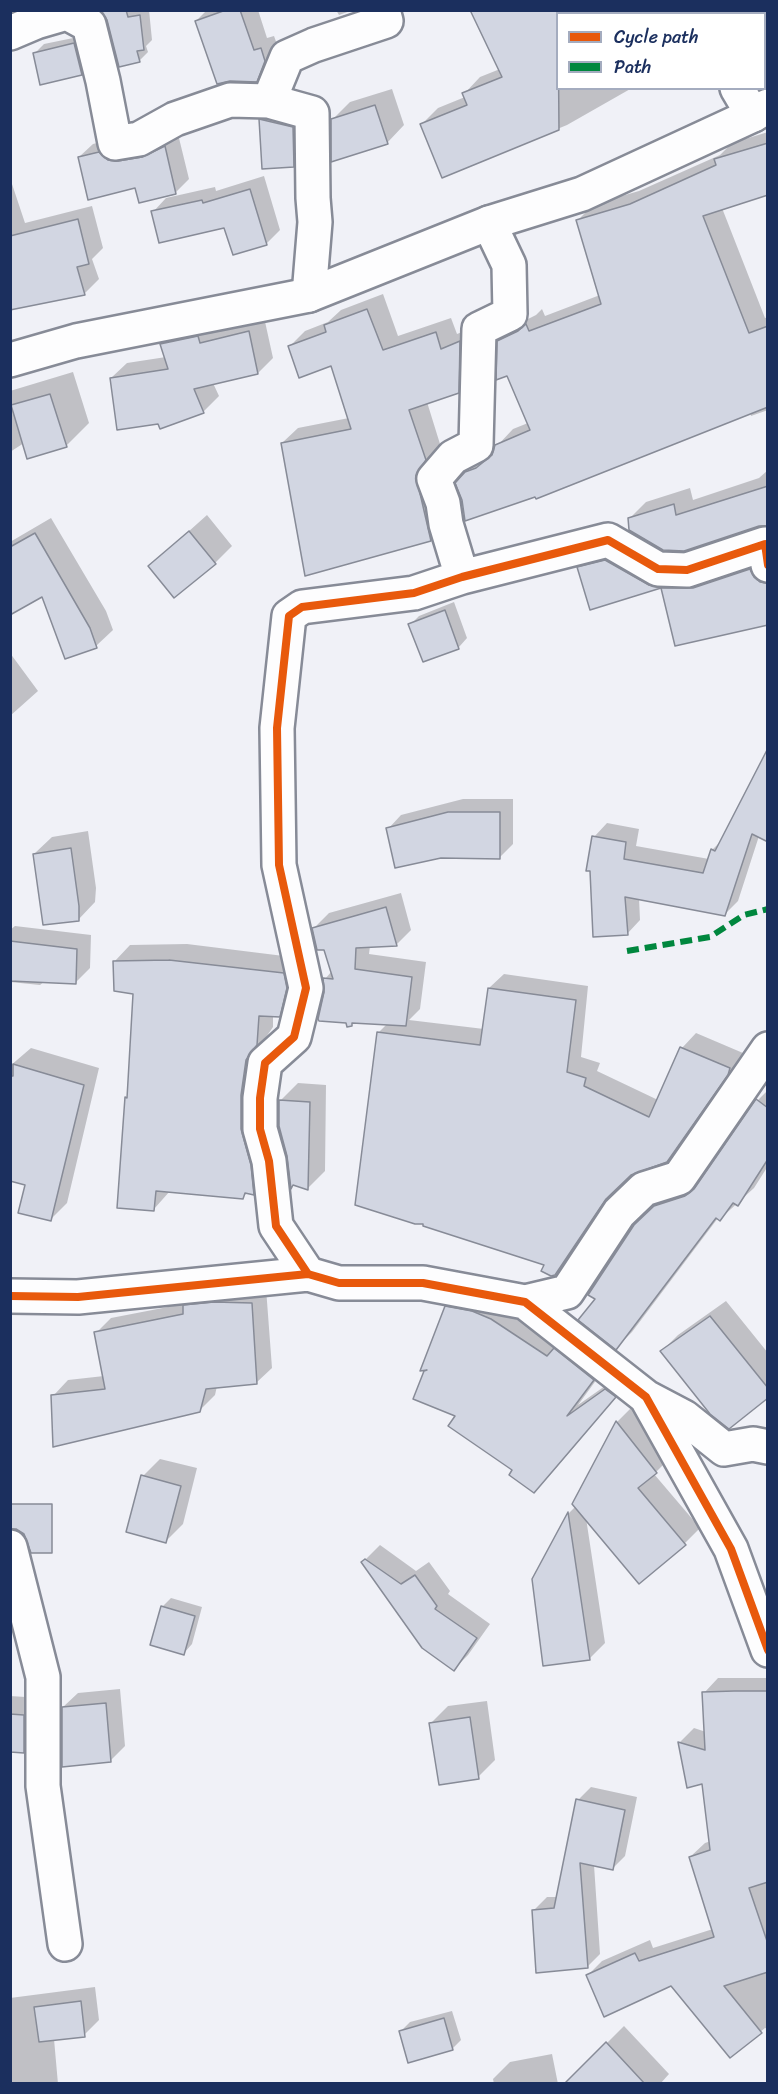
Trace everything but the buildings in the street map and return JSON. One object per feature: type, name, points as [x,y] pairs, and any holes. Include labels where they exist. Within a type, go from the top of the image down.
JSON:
[{"type":"main road","points":[[270,101],[287,57],[314,45],[386,21],[383,10]]},
{"type":"main road","points":[[10,33],[67,13],[89,25],[115,143],[139,139],[175,119],[230,100],[270,101],[312,113],[315,222],[309,295]]},
{"type":"main road","points":[[10,360],[76,341],[309,295],[489,223],[582,194],[753,103]]},
{"type":"main road","points":[[462,577],[446,524],[443,503],[434,479],[453,457],[476,446],[479,328],[510,314],[508,265],[489,223]]},
{"type":"main road","points":[[308,1274],[276,1226],[269,1161],[260,1129],[260,1098],[265,1064],[294,1037],[306,988],[279,865],[277,728],[289,616],[302,607],[414,592],[462,577],[608,540],[658,569],[687,570],[765,544],[768,565]]},
{"type":"main road","points":[[10,1296],[78,1297],[308,1274],[339,1283],[423,1283],[525,1302],[567,1292],[619,1213],[644,1189],[679,1178],[768,1049]]},
{"type":"main road","points":[[525,1302],[646,1397],[684,1417],[724,1449],[753,1444],[768,1447]]},
{"type":"main road","points":[[646,1397],[731,1550],[768,1650]]},
{"type":"main road","points":[[10,1547],[43,1677],[43,1786],[65,1944]]},
{"type":"marked path","points":[[627,951],[710,937],[744,915],[768,909]]},
{"type":"cycle path","points":[[308,1274],[276,1226],[269,1161],[260,1129],[260,1098],[265,1063],[294,1037],[306,988],[279,865],[277,728],[289,616],[302,607],[414,593],[462,577],[608,540],[658,569],[687,570],[765,544],[768,565]]},
{"type":"cycle path","points":[[10,1296],[78,1297],[308,1274],[339,1283],[423,1283],[525,1302],[646,1397],[731,1549],[768,1650]]}]
